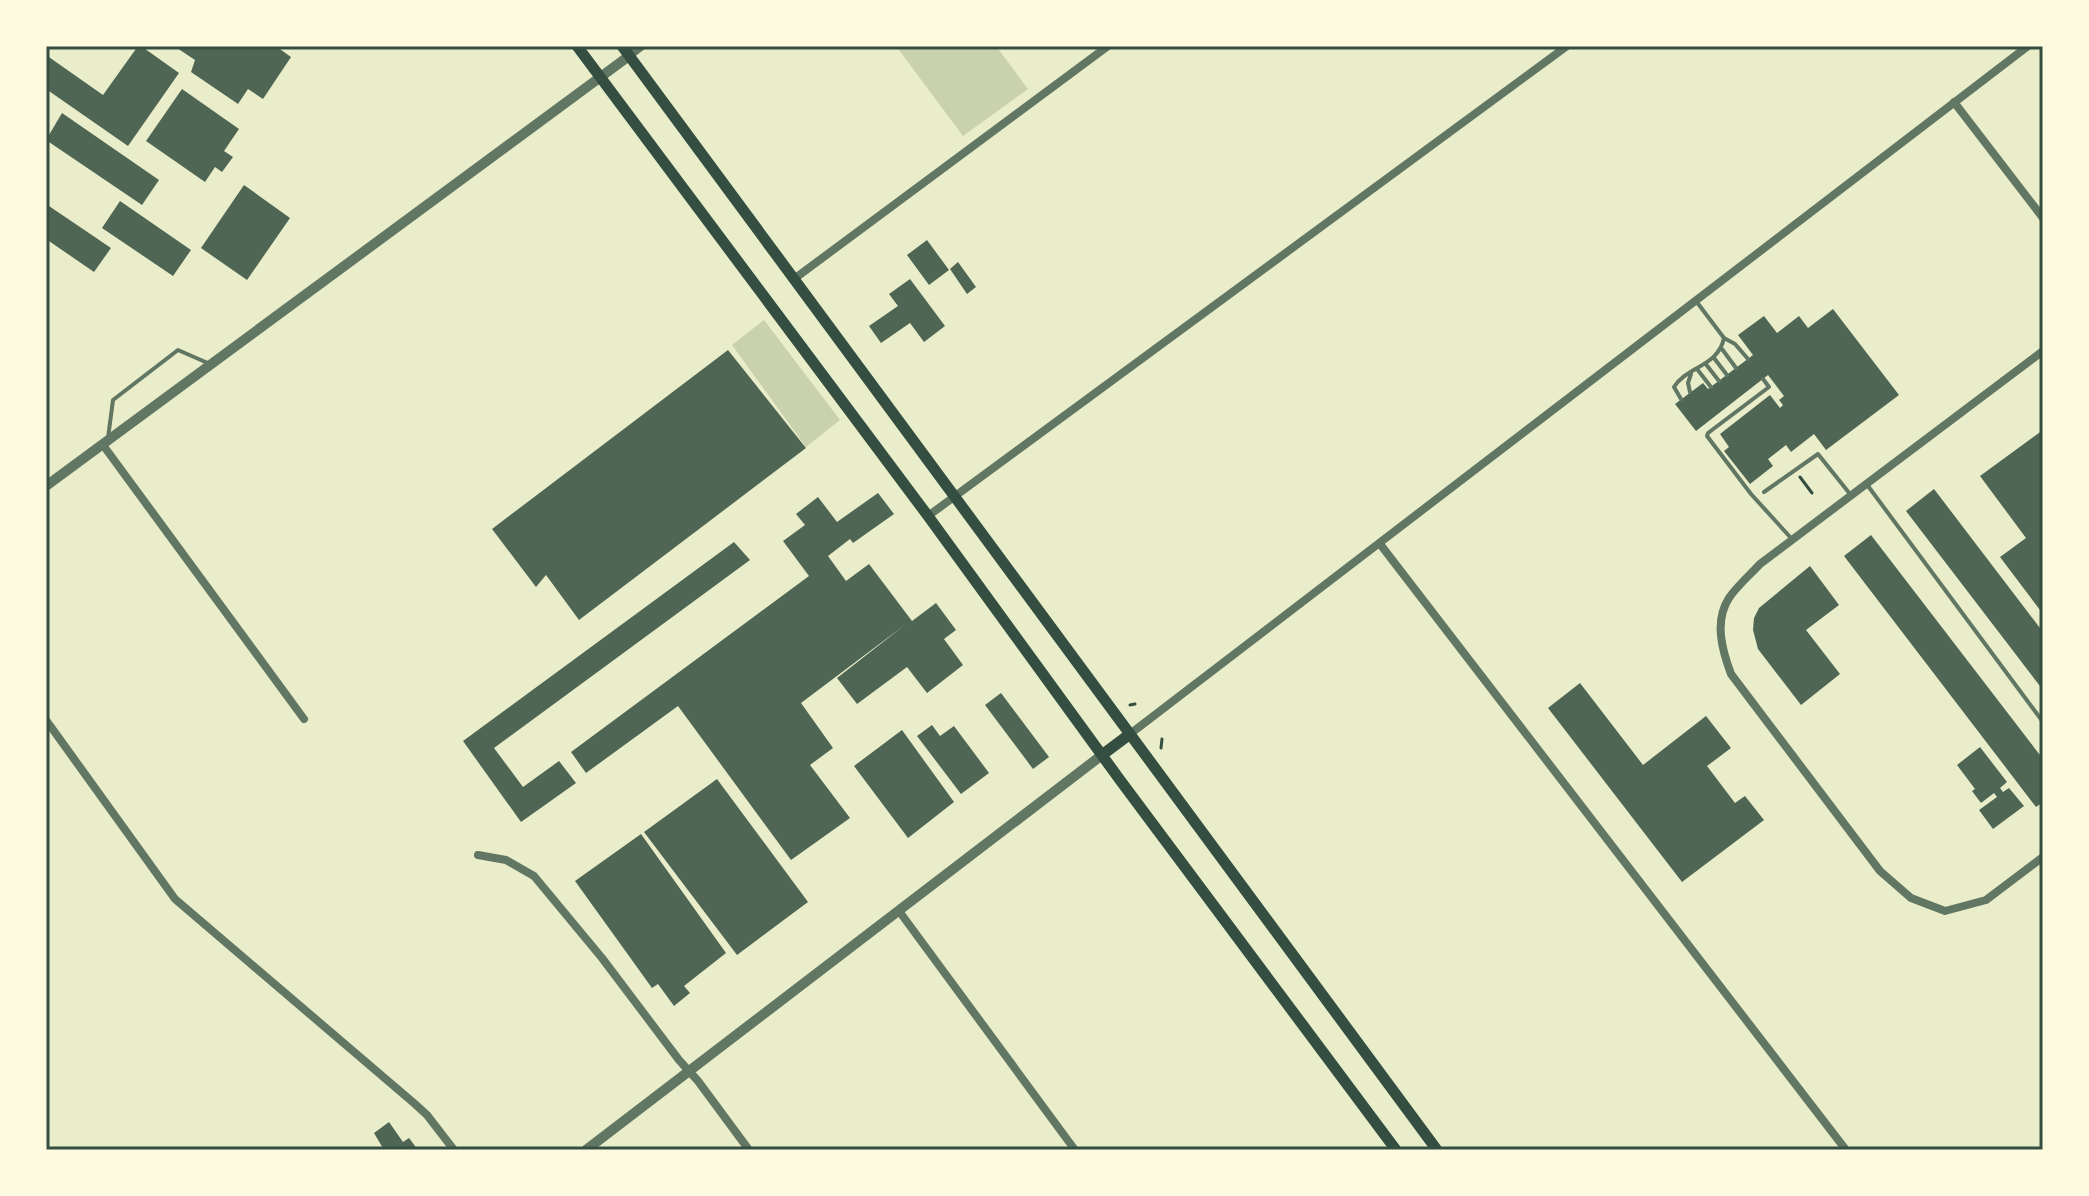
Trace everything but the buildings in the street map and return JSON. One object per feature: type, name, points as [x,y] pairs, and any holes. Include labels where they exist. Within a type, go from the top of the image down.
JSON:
[{"type":"main road","points":[[577,46],[1396,1150]]},
{"type":"main road","points":[[625,51],[1437,1150]]},
{"type":"main road","points":[[1102,755],[1130,734]]},
{"type":"street","points":[[46,486],[599,77],[625,51],[642,46]]},
{"type":"street","points":[[794,279],[1108,46]]},
{"type":"street","points":[[928,516],[1567,46]]},
{"type":"street","points":[[1130,734],[2028,46]]},
{"type":"street","points":[[1954,102],[2043,218]]},
{"type":"street","points":[[2043,351],[1760,564],[1727,600],[1721,622],[1721,646],[1731,674],[1880,871],[1911,898],[1945,911],[1986,900],[2043,857]]},
{"type":"street","points":[[105,443],[304,719]]},
{"type":"street","points":[[1380,544],[1846,1150]]},
{"type":"street","points":[[46,720],[175,899],[415,1104],[454,1150]]},
{"type":"street","points":[[586,1150],[1102,755]]},
{"type":"street","points":[[478,855],[506,860],[534,876],[602,958],[749,1150]]},
{"type":"street","points":[[899,911],[1075,1150]]},
{"type":"lane","points":[[1696,301],[1724,338],[1735,344],[1748,359]]},
{"type":"lane","points":[[1681,399],[1674,387],[1679,379],[1714,358],[1722,349],[1724,338]]},
{"type":"lane","points":[[1722,349],[1736,368]]},
{"type":"lane","points":[[105,443],[113,400],[178,350],[211,364]]},
{"type":"lane","points":[[1714,358],[1727,375]]},
{"type":"lane","points":[[1705,363],[1719,381]]},
{"type":"lane","points":[[1697,369],[1711,387]]},
{"type":"lane","points":[[1690,392],[1688,383],[1691,374]]},
{"type":"lane","points":[[1708,433],[1769,387],[1763,379]]},
{"type":"lane","points":[[1752,388],[1758,396]]},
{"type":"lane","points":[[1742,395],[1748,403]]},
{"type":"lane","points":[[1734,401],[1741,409]]},
{"type":"lane","points":[[1727,407],[1733,414]]},
{"type":"lane","points":[[1711,419],[1717,427]]},
{"type":"lane","points":[[1702,426],[1751,494],[1792,540]]},
{"type":"lane","points":[[1764,492],[1818,454],[1851,496]]},
{"type":"lane","points":[[1866,484],[2043,722]]},
{"type":"path","points":[[1795,470],[1812,493]]},
{"type":"path","points":[[1161,748],[1162,739]]},
{"type":"green space","points":[[896,46],[996,46],[1028,89],[963,136]]},
{"type":"green space","points":[[764,320],[840,420],[806,447],[732,345]]}]
